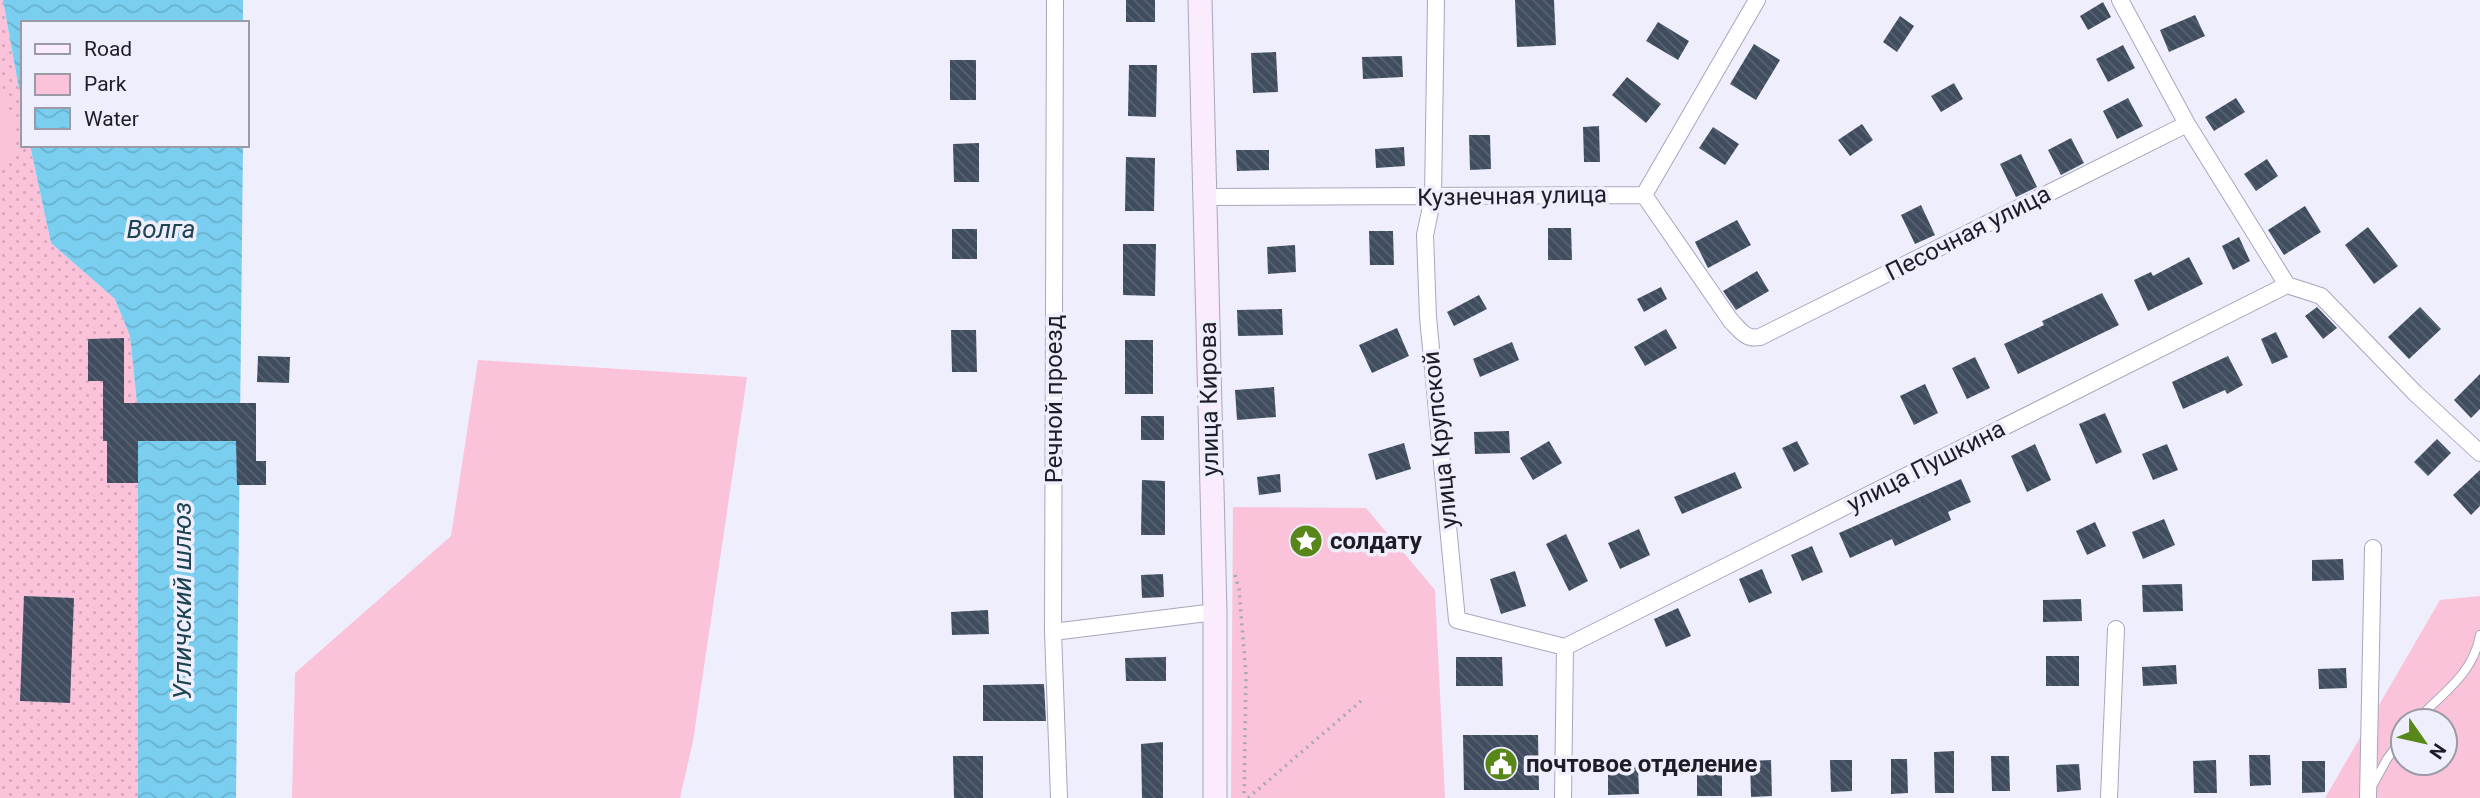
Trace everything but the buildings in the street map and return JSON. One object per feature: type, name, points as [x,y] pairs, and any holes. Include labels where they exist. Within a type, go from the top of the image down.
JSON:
[{"type":"street","name":"Речной проезд","points":[[1055,0],[1053,632],[1059,798]]},
{"type":"street","name":"улица Кирова","points":[[1200,0],[1215,612],[1215,798]]},
{"type":"street","name":"улица Крупской","points":[[1436,0],[1433,197],[1425,235],[1428,317],[1457,620],[1565,648]]},
{"type":"street","points":[[1644,195],[1757,0]]},
{"type":"street","points":[[2120,0],[2187,124],[2287,285],[2321,296],[2415,393],[2480,453]]},
{"type":"street","name":"Песочная улица","points":[[1644,195],[1731,321],[1747,337],[1760,337],[2187,124]]},
{"type":"street","name":"Кузнечная улица","points":[[1204,197],[1644,195]]},
{"type":"street","name":"улица Пушкина","points":[[1565,648],[2287,285]]},
{"type":"street","points":[[2368,796],[2373,548]]},
{"type":"street","points":[[1053,632],[1215,612]]},
{"type":"street","points":[[2109,798],[2116,629]]},
{"type":"street","points":[[1563,798],[1565,648]]},
{"type":"lane","points":[[2430,707],[2466,672],[2477,653],[2480,635]]},
{"type":"lane","points":[[2368,796],[2389,755]]},
{"type":"path","points":[[1233,566],[1239,589],[1246,675],[1246,798]]},
{"type":"path","points":[[1246,798],[1361,701]]},
{"type":"green space","points":[[0,0],[3,0],[21,100],[21,147],[30,147],[51,243],[115,299],[130,336],[137,403],[138,451],[138,798],[0,798]]},
{"type":"green space","points":[[0,77],[15,134],[16,160],[0,161]]},
{"type":"green space","points":[[478,360],[747,377],[693,741],[680,798],[292,798],[295,673],[451,536]]},
{"type":"green space","points":[[1233,507],[1366,508],[1435,590],[1445,798],[1231,798]]},
{"type":"green space","points":[[2480,596],[2480,798],[2325,798],[2440,600]]},
{"type":"water","points":[[3,0],[243,0],[243,21],[21,21],[21,100]]},
{"type":"water","name":"Волга","points":[[30,147],[243,147],[236,798],[138,798],[138,451],[137,403],[130,336],[115,299],[51,243]]},
{"type":"place","name":"солдату","points":[[1306,541]]},
{"type":"place","name":"почтовое отделение","points":[[1501,764]]},
{"type":"water label","name":"Угличский шлюз","points":[[182,601]]}]
